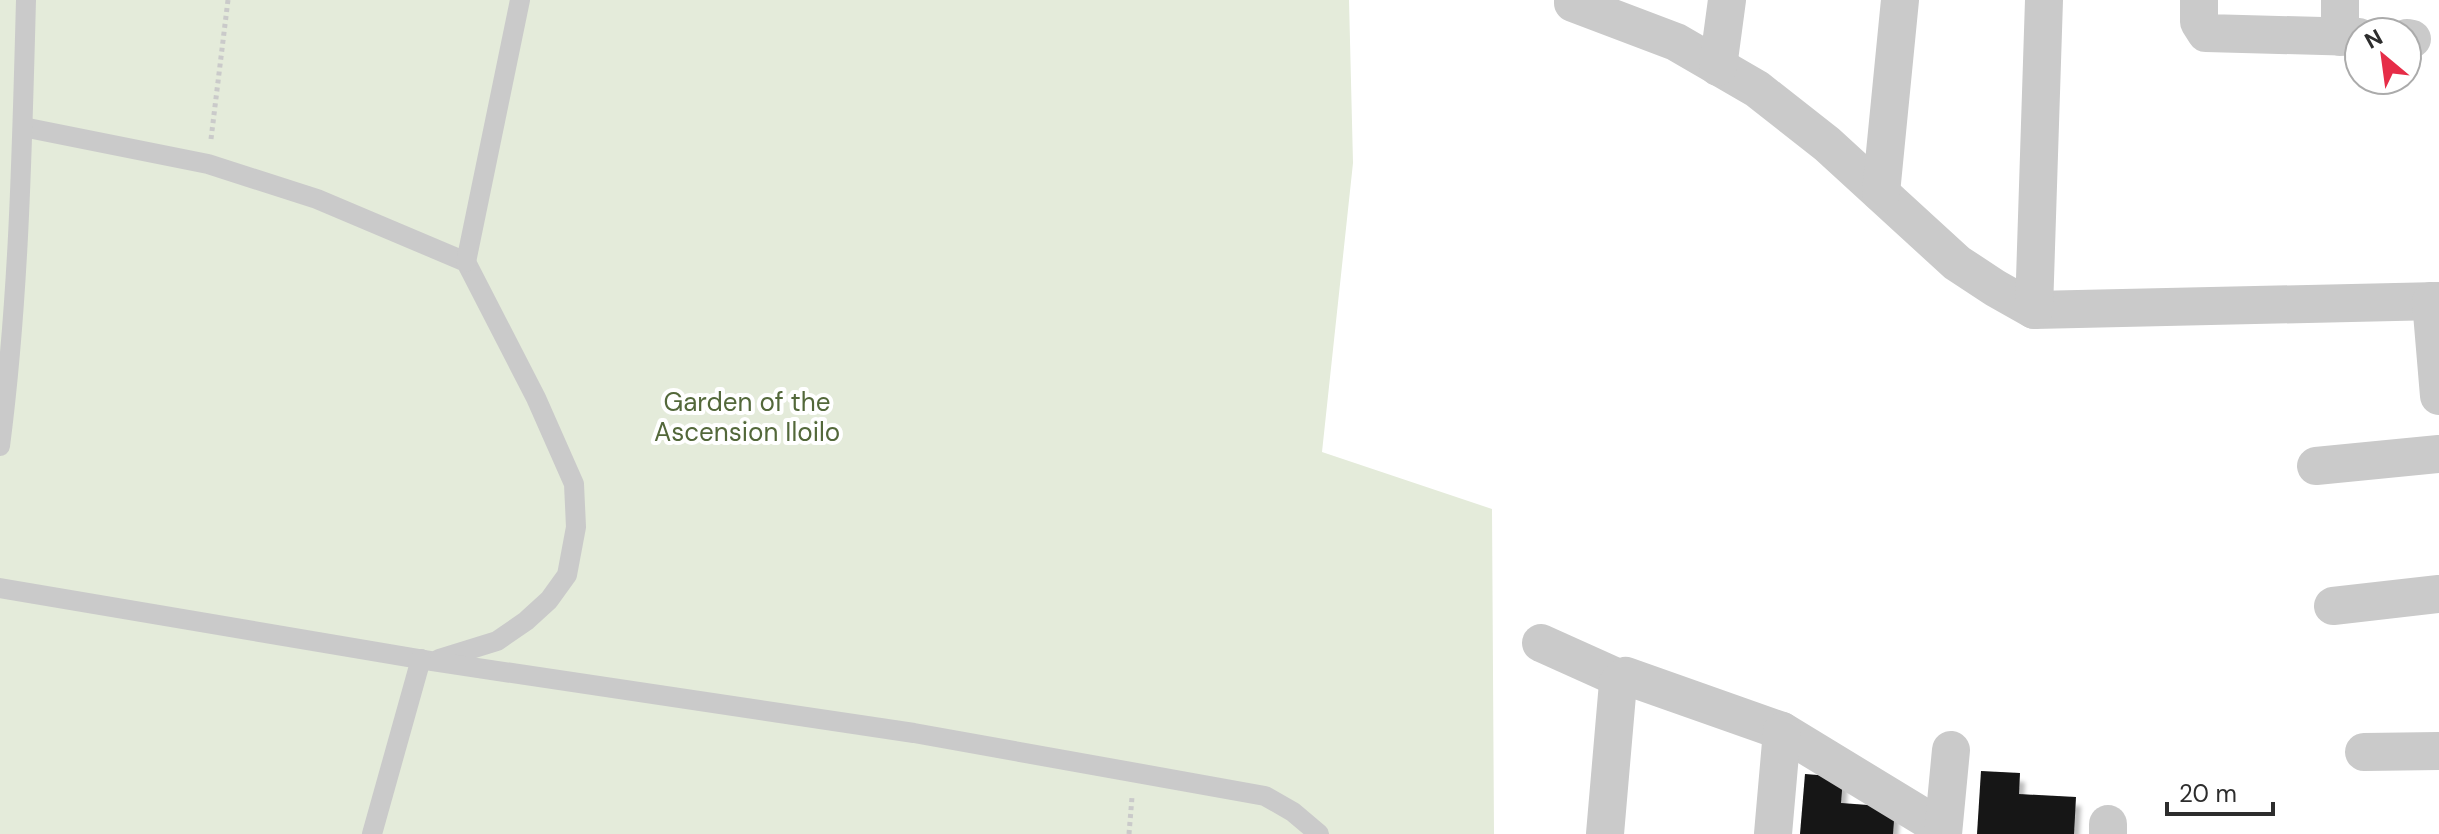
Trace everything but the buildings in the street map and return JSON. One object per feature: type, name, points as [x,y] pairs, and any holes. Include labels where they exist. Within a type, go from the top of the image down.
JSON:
[{"type":"street","points":[[1573,0],[1573,3],[1676,42],[1757,89],[1796,119],[1957,263],[2034,310],[2435,301],[2439,396]]},
{"type":"street","points":[[1718,67],[1727,0]]},
{"type":"street","points":[[1881,193],[1900,0]]},
{"type":"street","points":[[2034,310],[2044,0]]},
{"type":"street","points":[[2199,0],[2199,22],[2206,33],[2343,25]]},
{"type":"street","points":[[2316,466],[2439,454]]},
{"type":"street","points":[[2333,606],[2439,594]]},
{"type":"street","points":[[1541,643],[1621,679]]},
{"type":"street","points":[[1621,679],[1626,676],[1782,731],[1943,831],[1951,750]]},
{"type":"street","points":[[1605,834],[1621,679]]},
{"type":"street","points":[[1773,834],[1782,731]]},
{"type":"street","points":[[2364,752],[2439,751]]},
{"type":"lane","points":[[0,446],[11,358],[26,0]]},
{"type":"lane","points":[[426,660],[497,641],[526,621],[549,600],[567,575],[576,527],[574,484],[536,398],[466,262],[520,0]]},
{"type":"lane","points":[[23,127],[208,164],[317,199],[466,262]]},
{"type":"lane","points":[[0,588],[426,660],[914,733],[1265,796],[1293,812],[1319,834]]},
{"type":"lane","points":[[372,834],[426,660]]},
{"type":"path","points":[[208,164],[228,0]]},
{"type":"green space","name":"Garden of the Ascension Iloilo","points":[[0,0],[1349,0],[1353,163],[1322,452],[1492,509],[1494,834],[0,834]]}]
